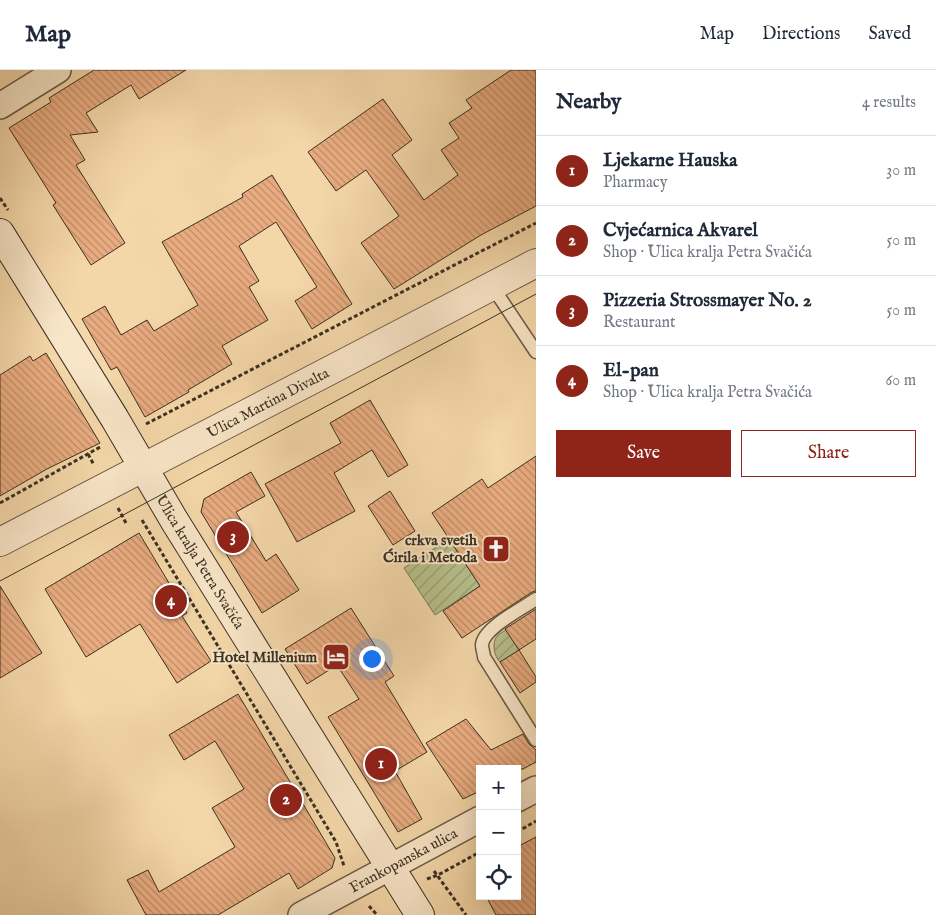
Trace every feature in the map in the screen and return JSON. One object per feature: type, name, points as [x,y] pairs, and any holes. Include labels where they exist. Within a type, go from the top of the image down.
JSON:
[{"type":"main road","name":"Ulica kralja Petra Svačića","points":[[0,233],[420,915]]},
{"type":"main road","name":"Ulica Martina Divalta","points":[[0,542],[536,262]]},
{"type":"street","points":[[0,106],[58,70]]},
{"type":"street","points":[[521,797],[536,789]]},
{"type":"street","name":"Frankopanska ulica","points":[[300,915],[476,821]]},
{"type":"lane","points":[[492,286],[536,352]]},
{"type":"lane","points":[[536,600],[496,626],[485,636],[482,645],[484,657],[536,740]]},
{"type":"path","points":[[0,503],[106,444],[125,436],[536,223]]},
{"type":"path","points":[[142,520],[336,842],[351,888],[377,915]]},
{"type":"path","points":[[521,830],[536,821]]},
{"type":"green space","points":[[449,539],[480,586],[435,615],[404,568]]},
{"type":"green space","points":[[506,630],[519,650],[500,662],[495,653],[494,645],[498,635]]},
{"type":"building","points":[[94,70],[186,70],[139,99],[131,85],[86,113],[98,132],[70,135],[85,160],[76,165],[125,243],[91,265],[53,205],[56,203],[9,128],[51,102],[49,98]]},
{"type":"building","points":[[511,70],[536,70],[536,206],[481,235],[394,289],[361,243],[399,216],[366,170],[336,191],[308,152],[383,99],[412,140],[392,155],[424,200],[458,175],[441,150],[459,138],[449,123],[472,108],[466,100]]},
{"type":"building","points":[[272,175],[352,304],[312,329],[295,301],[317,287],[276,222],[239,246],[259,281],[249,287],[268,320],[222,346],[232,364],[188,390],[189,392],[145,417],[117,367],[111,370],[82,319],[105,306],[121,335],[147,320],[154,331],[198,305],[162,242],[243,197],[242,194]]},
{"type":"building","points":[[46,353],[100,443],[47,469],[0,496],[0,375],[30,356],[33,361]]},
{"type":"building","points":[[370,400],[408,465],[388,477],[372,450],[334,473],[355,511],[297,542],[265,484],[341,443],[330,423]]},
{"type":"building","name":"crkva svetih Ćirila i Metoda","points":[[536,456],[536,591],[462,638],[443,611],[480,586],[432,513],[482,479],[488,488]]},
{"type":"building","points":[[251,472],[265,496],[236,512],[266,561],[276,554],[299,590],[262,613],[201,512],[204,499]]},
{"type":"building","points":[[390,491],[415,531],[393,545],[368,506]]},
{"type":"building","points":[[139,533],[187,613],[182,616],[211,661],[177,683],[140,624],[86,657],[45,589]]},
{"type":"building","points":[[0,586],[42,653],[0,678]]},
{"type":"building","points":[[351,608],[394,676],[385,682],[427,752],[395,771],[422,819],[398,832],[328,717],[359,699],[337,665],[307,684],[285,649]]},
{"type":"building","points":[[536,609],[536,639],[519,650],[505,629]]},
{"type":"building","points":[[519,650],[536,677],[536,682],[520,693],[500,662]]},
{"type":"building","points":[[238,694],[335,858],[332,868],[298,889],[289,873],[218,915],[146,915],[127,880],[148,870],[159,892],[235,847],[212,808],[244,789],[215,741],[184,760],[169,735]]},
{"type":"building","points":[[466,719],[491,750],[523,734],[529,744],[536,750],[536,762],[523,769],[521,769],[521,765],[476,765],[476,793],[463,799],[426,743]]},
{"type":"building","points":[[536,837],[536,915],[496,915],[488,900],[521,900],[521,845]]},
{"type":"tram line","points":[[0,581],[536,294]]},
{"type":"place","name":"Pizzeria Strossmayer No. 2","points":[[233,537]]},
{"type":"place","name":"crkva svetih Ćirila i Metoda","points":[[496,549]]},
{"type":"place","name":"El-pan","points":[[171,601]]},
{"type":"place","name":"Hotel Millenium","points":[[336,657]]},
{"type":"place","name":"Ljekarne Hauska","points":[[381,764]]},
{"type":"place","name":"Cvjećarnica Akvarel","points":[[286,800]]}]
